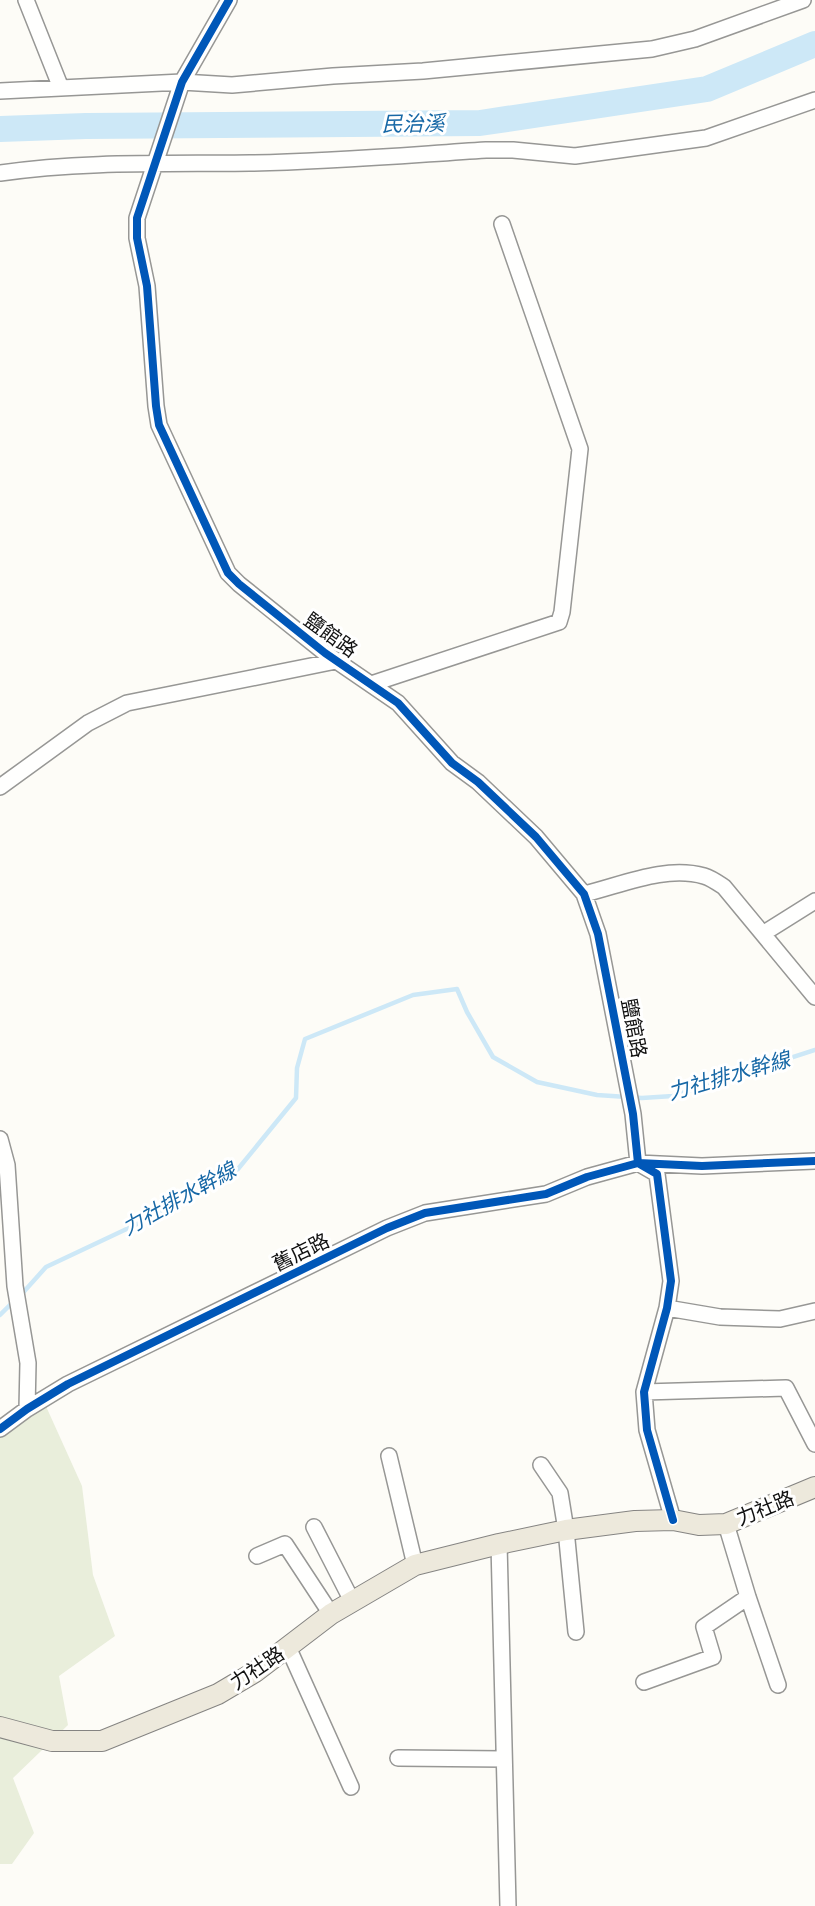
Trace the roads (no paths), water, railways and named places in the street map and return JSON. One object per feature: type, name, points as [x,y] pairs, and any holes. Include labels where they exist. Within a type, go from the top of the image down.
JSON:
[{"type":"main road","name":"力社路","points":[[0,1727],[52,1741],[102,1741],[218,1694],[255,1672],[331,1614],[415,1565],[566,1530],[635,1521],[673,1520],[699,1525],[726,1524],[814,1490]]},
{"type":"street","points":[[26,0],[61,88]]},
{"type":"street","name":"鹽館路","points":[[229,0],[182,82],[136,218],[137,238],[147,286],[159,425],[228,573],[238,584],[336,661],[398,703],[452,763],[478,782],[536,837],[584,894],[598,934],[628,1085],[638,1163]]},
{"type":"street","points":[[0,92],[182,82],[232,85],[423,71],[652,49],[695,39],[803,0]]},
{"type":"street","points":[[0,173],[42,167],[156,160],[250,163],[486,150],[513,150],[575,156],[706,138],[815,100]]},
{"type":"street","points":[[371,684],[559,622],[562,612],[580,449],[502,224]]},
{"type":"street","points":[[0,787],[88,723],[127,703],[336,661]]},
{"type":"street","points":[[584,894],[663,874],[683,872],[705,876],[724,887],[815,997]]},
{"type":"street","points":[[764,933],[815,901]]},
{"type":"street","points":[[0,1139],[7,1165],[15,1287],[28,1363],[27,1409]]},
{"type":"street","name":"舊店路","points":[[0,1429],[68,1384],[387,1228],[425,1213],[546,1194],[587,1177],[638,1163],[702,1166],[815,1161]]},
{"type":"street","points":[[638,1163],[657,1174],[671,1281],[667,1308],[644,1392],[646,1430],[673,1520]]},
{"type":"street","points":[[667,1308],[720,1317],[780,1319],[815,1311]]},
{"type":"street","points":[[644,1392],[786,1388],[815,1444]]},
{"type":"street","points":[[389,1456],[415,1565]]},
{"type":"street","points":[[541,1465],[560,1493],[576,1632]]},
{"type":"street","points":[[726,1524],[778,1685]]},
{"type":"street","points":[[314,1527],[352,1601]]},
{"type":"street","points":[[257,1556],[285,1544],[331,1614]]},
{"type":"street","points":[[500,1544],[508,1906]]},
{"type":"street","points":[[644,1682],[713,1657],[704,1627],[748,1597]]},
{"type":"street","points":[[288,1647],[351,1787]]},
{"type":"street","points":[[398,1758],[503,1759]]},
{"type":"waterway","name":"民治溪","points":[[0,129],[86,126],[480,123],[707,89],[815,44]]},
{"type":"waterway","name":"力社排水幹線","points":[[20,1296],[46,1267],[169,1209],[238,1169],[296,1098],[297,1068],[305,1039],[413,995],[457,989],[467,1012],[493,1057],[537,1082],[597,1095],[642,1098],[673,1096],[815,1050]]},
{"type":"waterway","name":"力社排水幹線","points":[[0,1315],[14,1301]]}]
